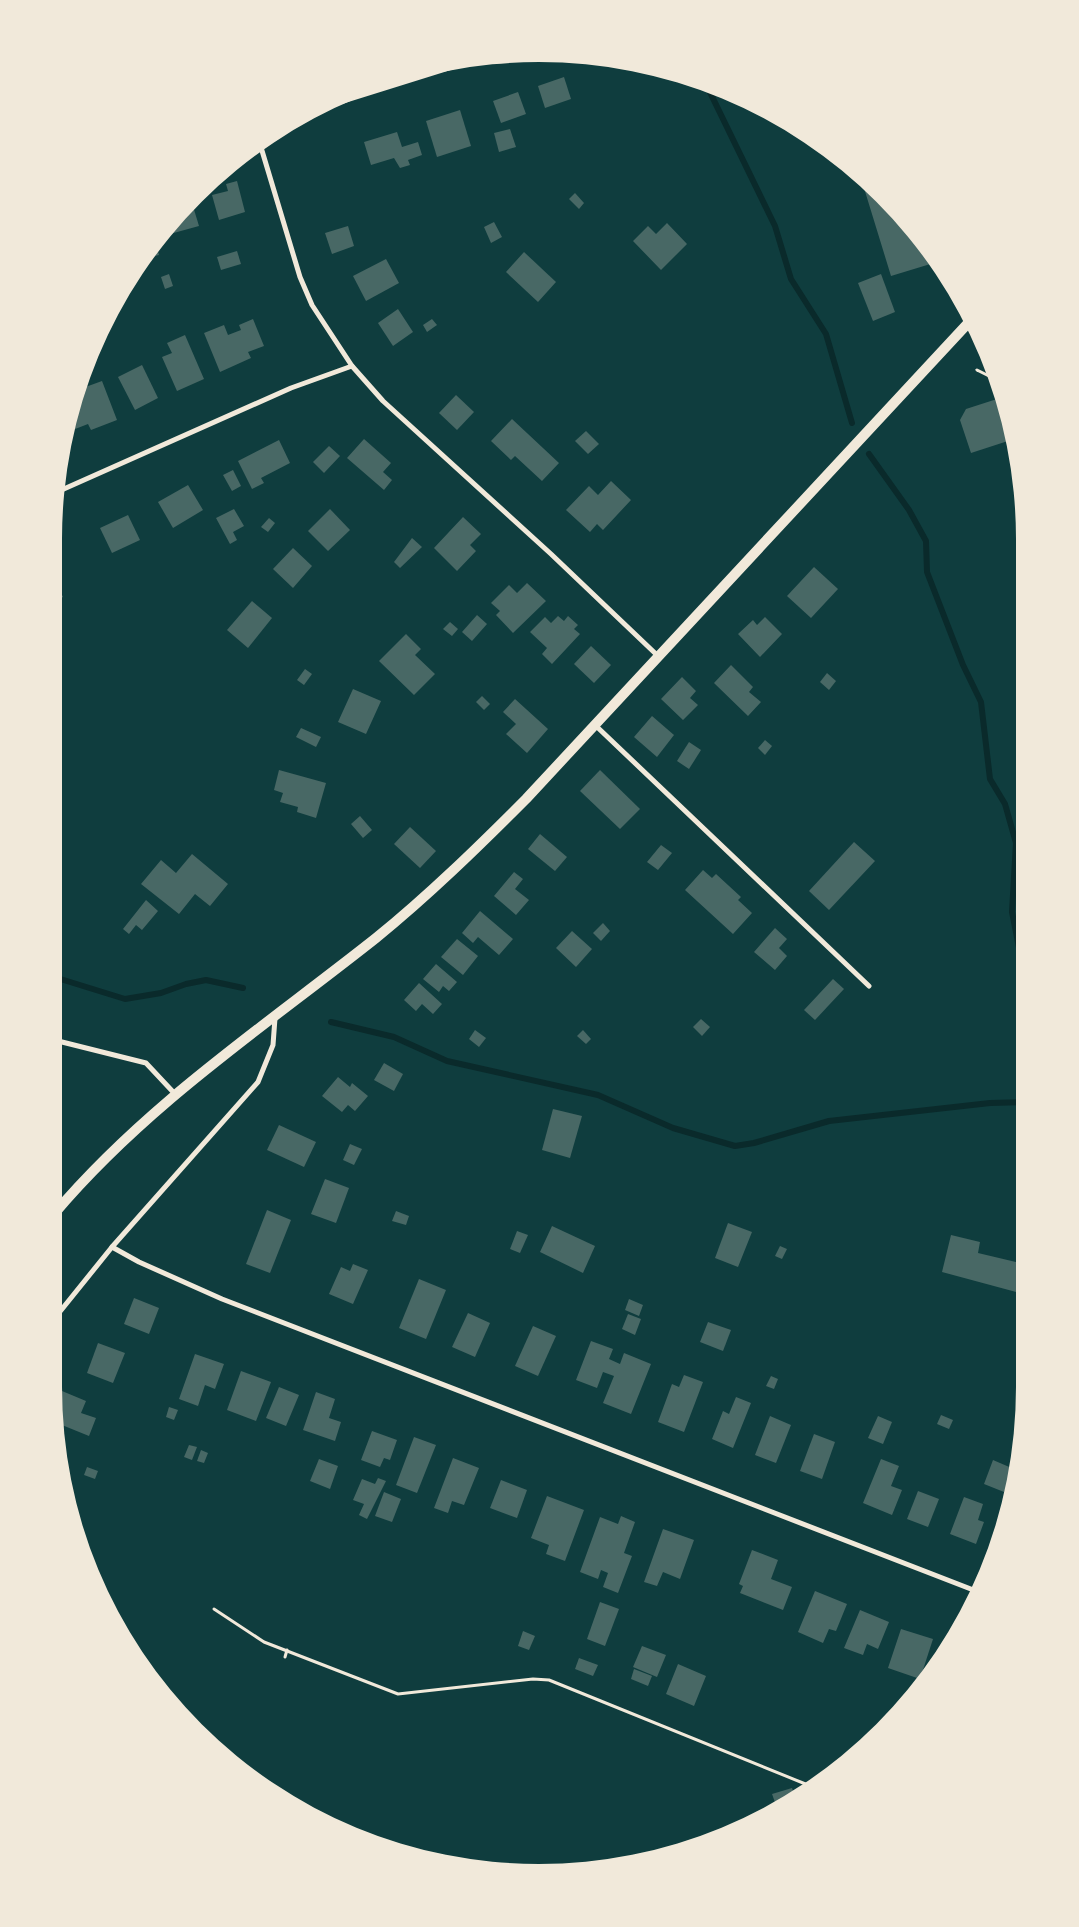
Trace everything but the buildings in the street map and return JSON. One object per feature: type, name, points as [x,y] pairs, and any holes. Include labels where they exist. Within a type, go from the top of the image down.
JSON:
[{"type":"main road","points":[[62,1206],[103,1162],[174,1094],[377,936],[451,872],[526,799],[965,325]]},
{"type":"street","points":[[262,151],[300,277],[312,305],[352,366],[383,401],[551,554],[658,657]]},
{"type":"street","points":[[66,488],[291,388],[352,366]]},
{"type":"street","points":[[595,725],[869,986]]},
{"type":"street","points":[[62,1309],[112,1246],[258,1082],[273,1045],[275,1015]]},
{"type":"street","points":[[62,1042],[146,1063],[174,1094]]},
{"type":"street","points":[[112,1246],[140,1262],[222,1299],[971,1589]]},
{"type":"path","points":[[977,370],[987,375]]},
{"type":"path","points":[[214,1609],[264,1642],[398,1694],[533,1679],[549,1680],[726,1754],[805,1784]]},
{"type":"path","points":[[285,1657],[287,1650]]},
{"type":"waterway","points":[[711,95],[775,226],[791,279],[826,334],[852,423]]},
{"type":"waterway","points":[[869,454],[909,510],[926,541],[927,572],[963,665],[981,702],[990,779],[1005,804],[1016,843]]},
{"type":"waterway","points":[[1016,843],[1012,912],[1016,932]]},
{"type":"waterway","points":[[62,979],[125,999],[161,993],[186,984],[206,980],[243,988]]},
{"type":"waterway","points":[[331,1022],[394,1037],[447,1061],[598,1095],[673,1128],[735,1146],[754,1143],[829,1121],[990,1103],[1016,1102]]}]
